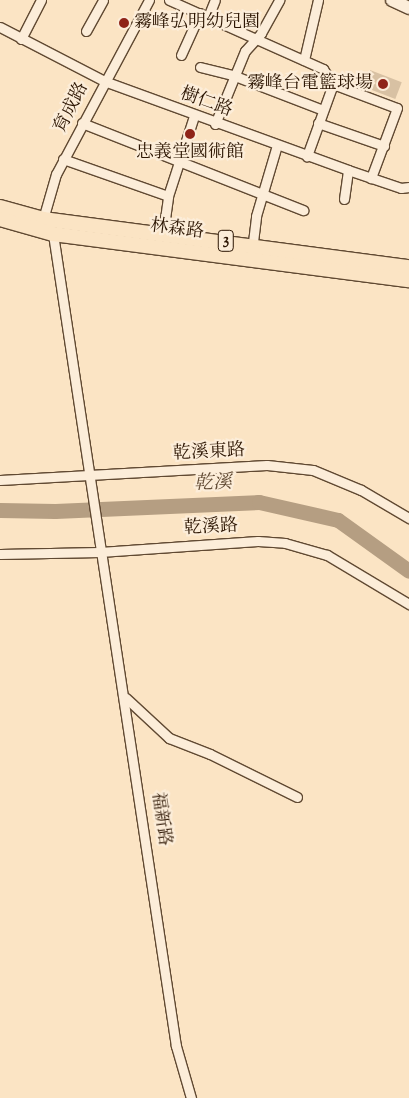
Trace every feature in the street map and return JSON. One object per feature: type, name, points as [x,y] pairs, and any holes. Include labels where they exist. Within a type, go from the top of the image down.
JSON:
[{"type":"main road","name":"林森路","points":[[0,207],[43,219],[163,233],[252,252],[409,280]]},
{"type":"main road","name":"林森路","points":[[0,219],[53,234],[409,267]]},
{"type":"street","points":[[22,39],[40,0]]},
{"type":"street","points":[[86,31],[102,0]]},
{"type":"street","name":"育成路","points":[[43,219],[56,174],[104,81],[149,0]]},
{"type":"street","points":[[169,0],[200,12],[253,40],[323,69],[333,84],[397,108],[371,178]]},
{"type":"street","points":[[208,17],[215,0]]},
{"type":"street","points":[[214,124],[253,40],[262,33],[279,0]]},
{"type":"street","points":[[304,60],[318,0]]},
{"type":"street","points":[[392,0],[409,8]]},
{"type":"street","points":[[181,55],[200,12]]},
{"type":"street","name":"樹仁路","points":[[0,28],[104,81],[214,124],[401,188],[409,187]]},
{"type":"street","points":[[200,67],[235,76],[323,110]]},
{"type":"street","points":[[307,156],[333,84]]},
{"type":"street","points":[[163,233],[168,196],[194,116]]},
{"type":"street","points":[[82,123],[179,163],[304,210]]},
{"type":"street","points":[[318,123],[384,146]]},
{"type":"street","points":[[252,252],[262,195],[277,145]]},
{"type":"street","points":[[64,159],[168,196]]},
{"type":"street","points":[[344,199],[348,170]]},
{"type":"street","points":[[43,219],[53,234],[89,478]]},
{"type":"street","name":"乾溪東路","points":[[0,480],[89,478],[268,465],[312,470],[362,490],[409,518]]},
{"type":"street","name":"福新路","points":[[89,478],[99,548],[126,698],[176,1046],[191,1098]]},
{"type":"street","name":"乾溪路","points":[[0,554],[258,541],[285,543],[327,556],[409,604]]},
{"type":"street","points":[[126,698],[169,738],[210,754],[296,797]]},
{"type":"shaded area","name":"霧峰台電籃球場","points":[[370,70],[402,82],[395,99],[364,87]]},
{"type":"waterway","name":"乾溪","points":[[0,510],[55,511],[259,502],[338,520],[409,571]]},
{"type":"place","name":"霧峰弘明幼兒園","points":[[124,23]]},
{"type":"place","name":"霧峰台電籃球場","points":[[383,84]]},
{"type":"place","name":"忠義堂國術館","points":[[190,134]]}]
